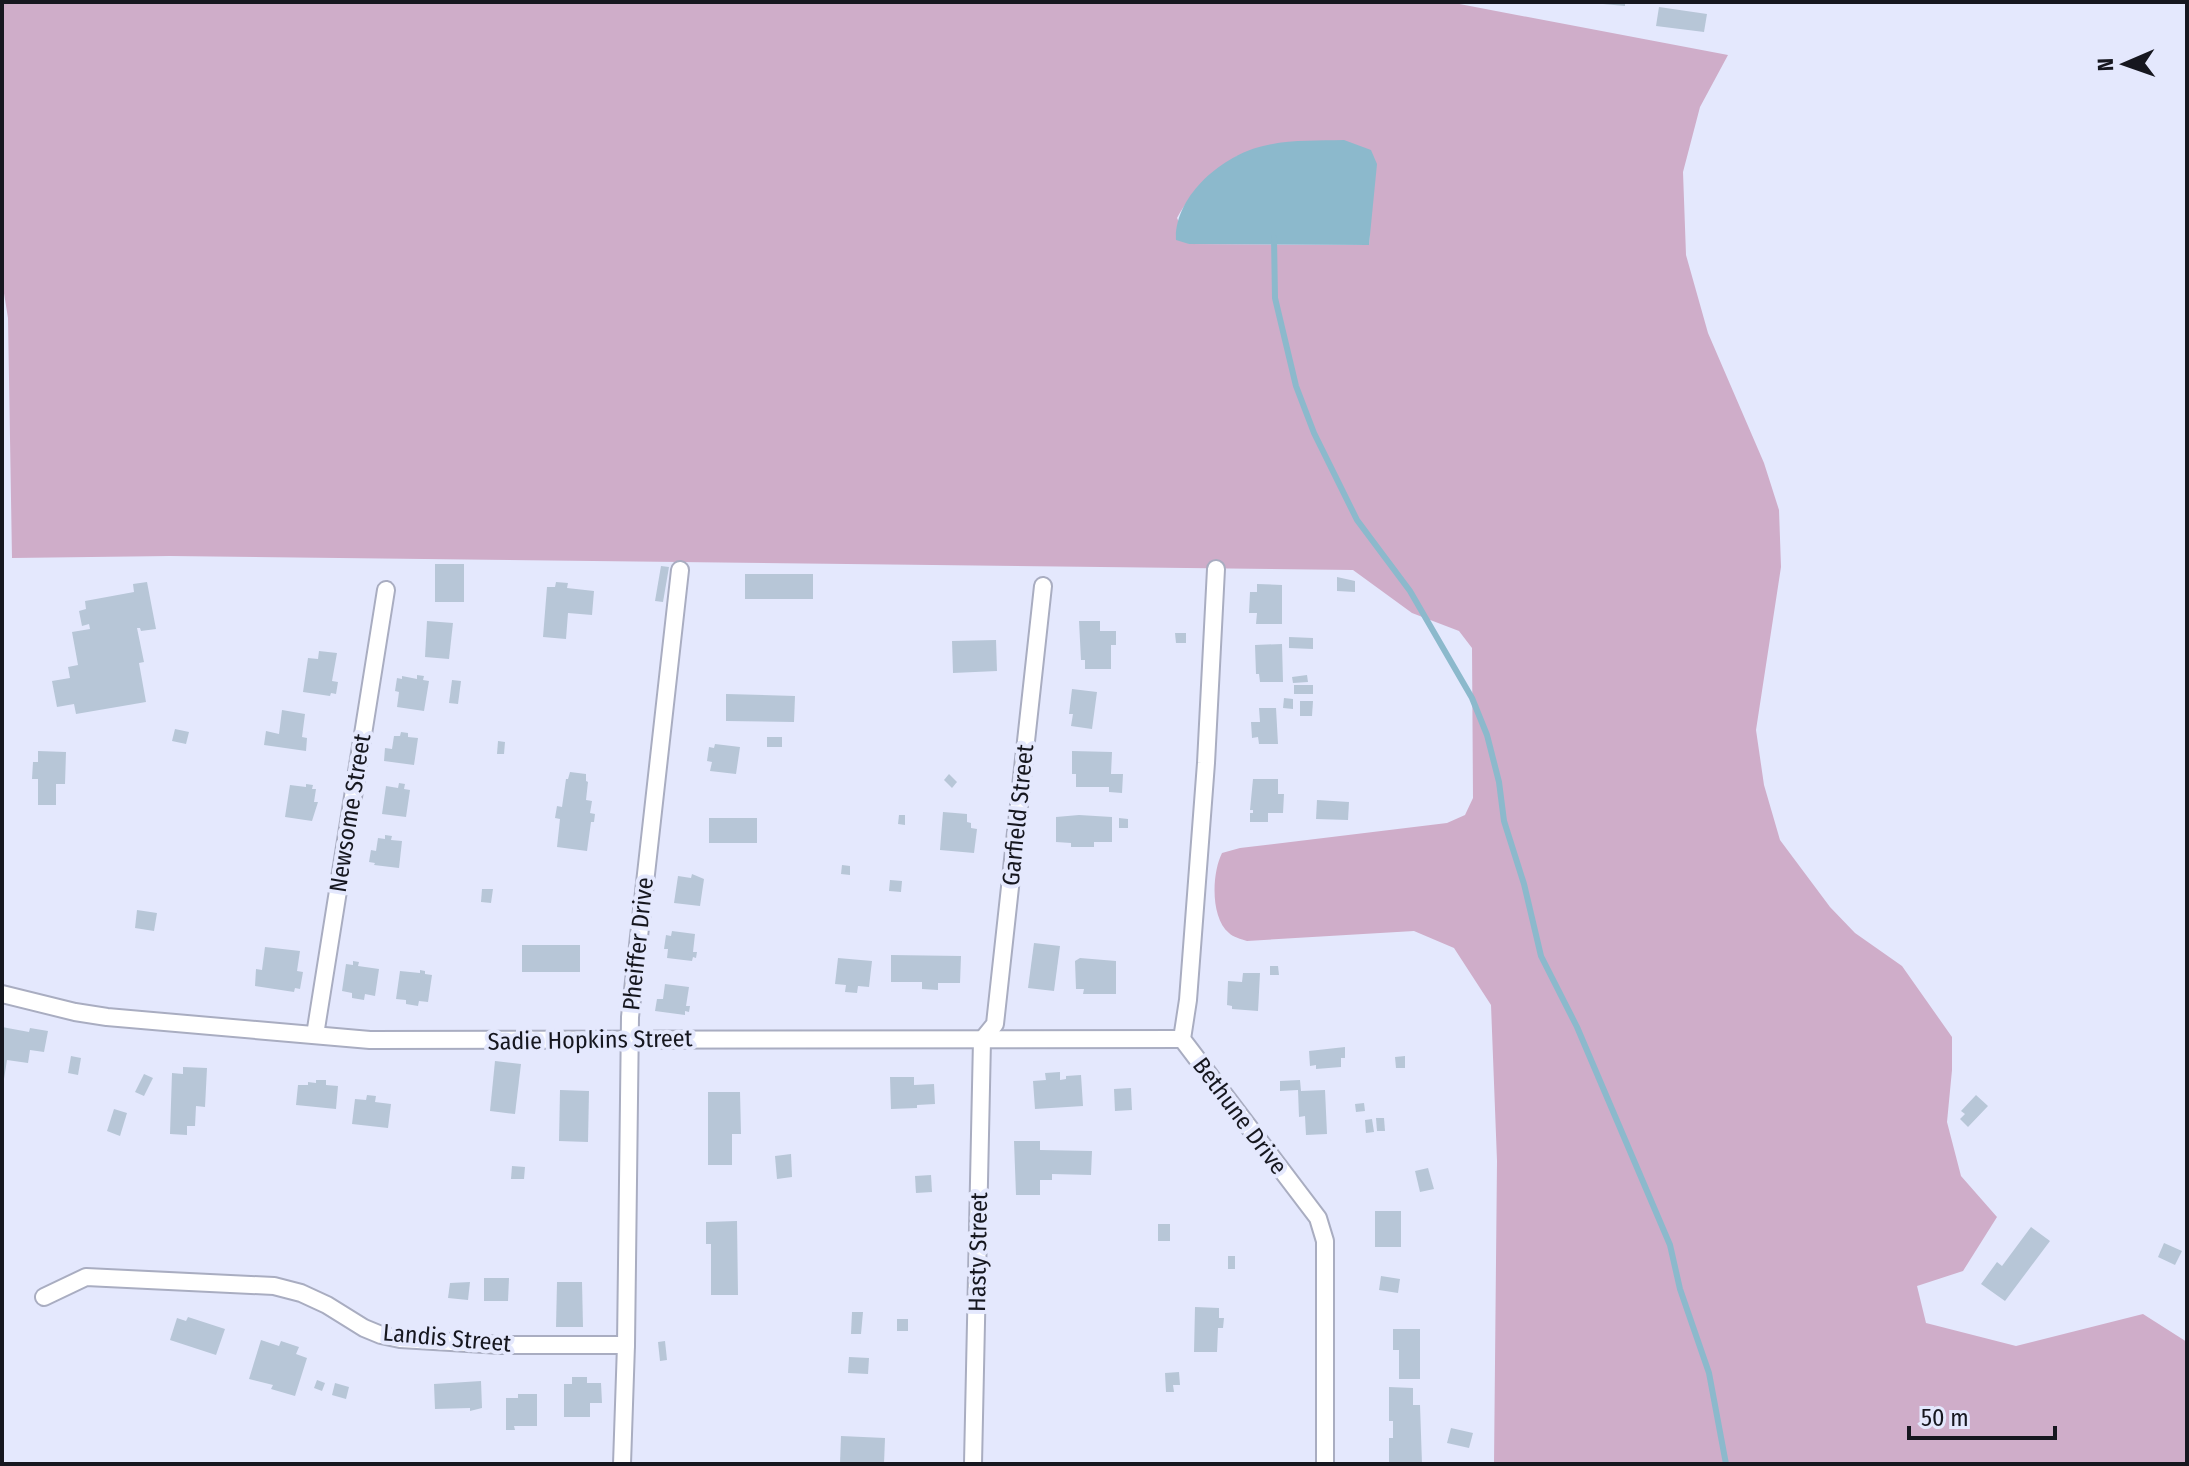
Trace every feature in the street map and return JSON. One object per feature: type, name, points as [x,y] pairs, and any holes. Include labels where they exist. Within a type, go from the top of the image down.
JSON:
[{"type":"street","name":"Bethune Drive","points":[[1216,569],[1206,763],[1188,1000],[1182,1039],[1318,1218],[1325,1241],[1325,1464]]},
{"type":"street","name":"Pheiffer Drive","points":[[622,1464],[628,1038],[680,570]]},
{"type":"street","name":"Garfield Street","points":[[982,1040],[995,1024],[1043,586]]},
{"type":"street","name":"Newsome Street","points":[[315,1035],[386,590]]},
{"type":"street","name":"Sadie Hopkins Street","points":[[2,994],[96,1015],[370,1040],[1182,1039]]},
{"type":"street","name":"Hasty Street","points":[[973,1464],[982,1040]]},
{"type":"street","name":"Landis Street","points":[[44,1297],[86,1277],[274,1286],[301,1293],[364,1328],[391,1337],[501,1345],[626,1345]]},
{"type":"shaded area","points":[[2,2],[1449,2],[1728,55],[1700,107],[1683,172],[1686,255],[1708,333],[1764,463],[1779,510],[1781,567],[1756,730],[1764,785],[1780,840],[1830,907],[1855,933],[1902,966],[1952,1037],[1947,1122],[1961,1176],[1997,1217],[1963,1271],[1917,1286],[1926,1323],[2016,1346],[2143,1314],[2187,1342],[2187,1464],[1494,1464],[1497,1161],[1491,1005],[1454,948],[1414,931],[1247,941],[1229,933],[1218,917],[1216,906],[1216,872],[1222,853],[1240,848],[1447,823],[1465,815],[1473,798],[1472,648],[1459,631],[1412,613],[1353,570],[170,556],[12,558],[8,318],[2,281]],"holes":[[[1237,156],[1371,208],[1369,245],[1189,244],[1177,218],[1203,184]]]},
{"type":"water","points":[[1344,140],[1371,150],[1377,164],[1369,245],[1189,244],[1176,240],[1183,208],[1192,193],[1232,158],[1273,144]]},
{"type":"building","points":[[1625,2],[1625,6],[1603,4]]},
{"type":"building","points":[[1659,7],[1707,14],[1704,32],[1656,26]]},
{"type":"building","points":[[435,564],[464,564],[464,602],[435,602]]},
{"type":"building","points":[[661,566],[669,567],[663,602],[655,601]]},
{"type":"building","points":[[745,574],[813,574],[813,599],[745,599]]},
{"type":"building","points":[[1337,577],[1355,581],[1355,592],[1337,591]]},
{"type":"building","points":[[147,582],[156,629],[141,631],[137,628],[144,662],[139,663],[146,702],[76,714],[74,704],[57,707],[52,681],[70,678],[68,667],[78,665],[72,632],[90,629],[89,624],[82,626],[79,611],[86,609],[85,601],[134,592],[133,584]]},
{"type":"building","points":[[556,582],[568,583],[567,588],[594,591],[592,615],[568,613],[566,639],[543,637],[547,587],[555,587]]},
{"type":"building","points":[[1257,584],[1282,585],[1282,624],[1256,624],[1257,613],[1249,613],[1250,592],[1257,592]]},
{"type":"building","points":[[427,621],[453,623],[449,659],[425,657]]},
{"type":"building","points":[[1079,621],[1100,621],[1100,631],[1116,631],[1116,645],[1111,645],[1111,669],[1085,669],[1085,660],[1081,660]]},
{"type":"building","points":[[1175,633],[1186,633],[1186,643],[1176,643]]},
{"type":"building","points":[[1289,637],[1313,638],[1313,649],[1289,648]]},
{"type":"building","points":[[996,640],[997,671],[953,673],[952,641]]},
{"type":"building","points":[[1282,644],[1283,682],[1260,682],[1259,674],[1256,674],[1255,645]]},
{"type":"building","points":[[319,651],[337,653],[332,681],[338,682],[336,694],[331,693],[330,696],[303,692],[308,658],[318,659]]},
{"type":"building","points":[[417,675],[429,681],[424,711],[397,707],[397,678],[417,679]]},
{"type":"building","points":[[1307,675],[1308,682],[1293,683],[1292,677]]},
{"type":"building","points":[[452,680],[461,681],[458,704],[449,703]]},
{"type":"building","points":[[1294,685],[1313,685],[1313,694],[1294,694]]},
{"type":"building","points":[[1072,689],[1097,692],[1092,729],[1071,726]]},
{"type":"building","points":[[726,694],[795,696],[794,722],[726,721]]},
{"type":"building","points":[[1284,698],[1293,699],[1293,709],[1283,708]]},
{"type":"building","points":[[1300,701],[1313,701],[1312,716],[1300,716]]},
{"type":"building","points":[[1259,708],[1276,708],[1278,744],[1259,744],[1258,737],[1252,738],[1251,722],[1260,722]]},
{"type":"building","points":[[282,710],[305,714],[302,737],[307,738],[306,751],[264,745],[266,731],[279,734]]},
{"type":"building","points":[[175,729],[189,732],[186,744],[172,741]]},
{"type":"building","points":[[401,732],[418,738],[414,765],[384,761],[385,748],[392,749],[394,736],[400,736]]},
{"type":"building","points":[[767,737],[782,737],[782,747],[767,747]]},
{"type":"building","points":[[498,741],[505,742],[504,754],[497,754]]},
{"type":"building","points":[[715,744],[740,747],[736,774],[710,771],[712,762],[707,761],[709,747],[714,748]]},
{"type":"building","points":[[38,751],[66,752],[65,784],[56,784],[56,805],[38,805],[38,779],[32,779],[33,762],[38,762]]},
{"type":"building","points":[[1072,751],[1112,752],[1111,774],[1123,774],[1122,793],[1109,792],[1109,787],[1076,787],[1076,774],[1072,774]]},
{"type":"building","points":[[570,772],[586,774],[586,800],[592,801],[590,813],[595,814],[587,851],[557,847],[560,819],[555,818],[557,806],[562,807]]},
{"type":"building","points":[[949,774],[957,782],[952,788],[944,780]]},
{"type":"building","points":[[1253,779],[1278,779],[1278,794],[1284,794],[1283,813],[1268,813],[1268,822],[1250,822]]},
{"type":"building","points":[[399,783],[410,790],[406,817],[382,814],[386,786],[398,788]]},
{"type":"building","points":[[306,784],[316,789],[314,802],[318,802],[312,821],[285,817],[290,785],[306,787]]},
{"type":"building","points":[[1317,800],[1349,802],[1348,820],[1316,819]]},
{"type":"building","points":[[943,812],[967,814],[971,828],[977,829],[974,853],[940,850]]},
{"type":"building","points":[[899,815],[905,815],[905,825],[898,824]]},
{"type":"building","points":[[1056,817],[1112,817],[1112,842],[1094,842],[1094,847],[1071,847],[1071,843],[1056,842]]},
{"type":"building","points":[[709,818],[757,818],[757,843],[709,843]]},
{"type":"building","points":[[1119,818],[1128,819],[1128,828],[1119,828]]},
{"type":"building","points":[[385,835],[392,836],[391,840],[402,841],[399,868],[369,862],[371,850],[376,851],[378,838],[385,839]]},
{"type":"building","points":[[842,865],[850,866],[850,875],[841,874]]},
{"type":"building","points":[[692,874],[704,879],[700,906],[674,903],[678,876],[691,878]]},
{"type":"building","points":[[890,880],[902,881],[901,892],[889,891]]},
{"type":"building","points":[[482,889],[493,889],[491,903],[481,902]]},
{"type":"building","points":[[137,910],[157,913],[154,931],[135,928]]},
{"type":"building","points":[[672,931],[695,934],[693,952],[697,952],[696,958],[693,957],[692,961],[667,958],[668,949],[664,949],[666,935],[671,936]]},
{"type":"building","points":[[1034,943],[1060,946],[1054,991],[1028,988]]},
{"type":"building","points":[[522,945],[580,945],[580,972],[522,972]]},
{"type":"building","points":[[265,947],[300,951],[297,971],[303,972],[300,989],[295,988],[294,992],[255,986],[256,969],[262,970]]},
{"type":"building","points":[[891,955],[961,956],[960,983],[938,983],[938,990],[922,989],[922,982],[891,982]]},
{"type":"building","points":[[838,958],[872,961],[869,987],[858,986],[857,993],[845,992],[846,985],[835,984]]},
{"type":"building","points":[[1080,958],[1116,961],[1116,994],[1083,994],[1084,989],[1076,989],[1075,961]]},
{"type":"building","points":[[353,961],[359,962],[358,966],[379,969],[375,996],[365,994],[364,1000],[352,998],[352,993],[342,991],[346,964],[353,965]]},
{"type":"building","points":[[1270,966],[1278,966],[1279,975],[1270,975]]},
{"type":"building","points":[[420,970],[432,975],[428,1002],[419,1001],[418,1006],[396,999],[400,971],[420,973]]},
{"type":"building","points":[[1243,973],[1260,973],[1258,1011],[1232,1009],[1227,1005],[1228,981],[1242,982]]},
{"type":"building","points":[[665,984],[689,987],[686,1006],[690,1006],[685,1015],[655,1011],[657,999],[663,999]]},
{"type":"building","points":[[2,1027],[29,1032],[30,1028],[48,1031],[44,1052],[30,1050],[28,1063],[7,1060],[4,1079]]},
{"type":"building","points":[[1345,1047],[1341,1067],[1316,1069],[1316,1065],[1310,1066],[1309,1051]]},
{"type":"building","points":[[71,1056],[81,1058],[78,1075],[68,1073]]},
{"type":"building","points":[[1405,1056],[1405,1068],[1396,1068],[1395,1057]]},
{"type":"building","points":[[495,1061],[521,1064],[515,1114],[490,1111]]},
{"type":"building","points":[[183,1067],[207,1068],[205,1107],[196,1106],[195,1126],[187,1126],[187,1135],[170,1134],[172,1073],[183,1074]]},
{"type":"building","points":[[1060,1072],[1060,1080],[1066,1079],[1066,1076],[1081,1075],[1083,1106],[1035,1109],[1033,1081],[1046,1080],[1045,1073]]},
{"type":"building","points":[[144,1074],[153,1078],[144,1096],[135,1092]]},
{"type":"building","points":[[890,1077],[914,1077],[914,1085],[934,1084],[935,1104],[891,1109]]},
{"type":"building","points":[[316,1080],[326,1080],[326,1085],[338,1086],[336,1109],[296,1105],[298,1085],[316,1083]]},
{"type":"building","points":[[1300,1080],[1301,1091],[1325,1090],[1327,1134],[1306,1135],[1305,1116],[1299,1117],[1298,1090],[1280,1091],[1280,1081]]},
{"type":"building","points":[[1131,1088],[1132,1110],[1115,1111],[1114,1089]]},
{"type":"building","points":[[560,1090],[589,1091],[588,1142],[559,1141]]},
{"type":"building","points":[[708,1092],[740,1092],[741,1134],[732,1134],[732,1165],[708,1165]]},
{"type":"building","points":[[367,1095],[376,1096],[375,1102],[391,1104],[388,1128],[352,1124],[355,1099],[366,1100]]},
{"type":"building","points":[[1976,1095],[1988,1106],[1968,1127],[1960,1119],[1965,1114],[1961,1111]]},
{"type":"building","points":[[1364,1103],[1365,1111],[1356,1112],[1355,1104]]},
{"type":"building","points":[[114,1109],[127,1113],[120,1136],[107,1131]]},
{"type":"building","points":[[1376,1118],[1384,1118],[1385,1131],[1377,1131]]},
{"type":"building","points":[[1372,1119],[1374,1132],[1366,1133],[1365,1120]]},
{"type":"building","points":[[1014,1141],[1040,1141],[1040,1150],[1092,1151],[1091,1175],[1052,1174],[1052,1180],[1040,1180],[1040,1195],[1016,1195]]},
{"type":"building","points":[[791,1154],[792,1177],[777,1179],[775,1156]]},
{"type":"building","points":[[512,1166],[525,1167],[524,1179],[511,1179]]},
{"type":"building","points":[[1428,1168],[1434,1189],[1420,1192],[1415,1171]]},
{"type":"building","points":[[931,1175],[932,1192],[916,1193],[915,1176]]},
{"type":"building","points":[[1375,1211],[1401,1211],[1401,1247],[1375,1247]]},
{"type":"building","points":[[737,1221],[738,1295],[711,1295],[711,1244],[706,1244],[706,1222]]},
{"type":"building","points":[[1158,1224],[1170,1224],[1170,1241],[1158,1241]]},
{"type":"building","points":[[2031,1227],[2050,1241],[2005,1301],[1981,1284],[1997,1262],[2002,1266]]},
{"type":"building","points":[[2164,1243],[2182,1251],[2175,1265],[2158,1257]]},
{"type":"building","points":[[1228,1256],[1235,1256],[1235,1269],[1228,1269]]},
{"type":"building","points":[[1381,1276],[1400,1279],[1398,1293],[1379,1290]]},
{"type":"building","points":[[484,1278],[509,1278],[508,1301],[484,1301]]},
{"type":"building","points":[[470,1282],[468,1300],[448,1298],[450,1283]]},
{"type":"building","points":[[557,1282],[582,1282],[583,1327],[556,1327]]},
{"type":"building","points":[[1195,1307],[1219,1308],[1219,1318],[1224,1318],[1223,1328],[1218,1328],[1217,1352],[1194,1352]]},
{"type":"building","points":[[852,1312],[863,1312],[861,1334],[851,1334]]},
{"type":"building","points":[[188,1317],[225,1329],[216,1355],[170,1340],[177,1318],[186,1321]]},
{"type":"building","points":[[897,1319],[908,1319],[908,1331],[897,1331]]},
{"type":"building","points":[[1393,1329],[1420,1329],[1420,1379],[1399,1379],[1399,1350],[1393,1350]]},
{"type":"building","points":[[261,1340],[279,1346],[281,1341],[299,1347],[296,1354],[307,1358],[295,1396],[271,1389],[273,1385],[249,1379]]},
{"type":"building","points":[[665,1341],[667,1360],[660,1361],[658,1342]]},
{"type":"building","points":[[849,1357],[869,1358],[868,1374],[848,1373]]},
{"type":"building","points":[[1179,1372],[1180,1385],[1173,1385],[1174,1392],[1166,1392],[1165,1373]]},
{"type":"building","points":[[572,1377],[587,1377],[587,1383],[601,1383],[602,1403],[590,1403],[590,1417],[564,1417],[564,1384],[572,1384]]},
{"type":"building","points":[[317,1380],[325,1383],[322,1391],[314,1388]]},
{"type":"building","points":[[481,1381],[482,1408],[470,1411],[470,1408],[435,1409],[434,1384]]},
{"type":"building","points":[[335,1383],[349,1387],[346,1399],[332,1395]]},
{"type":"building","points":[[1389,1387],[1413,1388],[1413,1405],[1420,1405],[1422,1464],[1389,1464],[1389,1438],[1393,1438],[1393,1421],[1389,1421]]},
{"type":"building","points":[[518,1394],[537,1394],[537,1426],[514,1426],[515,1430],[506,1430],[506,1398],[518,1398]]},
{"type":"building","points":[[1451,1428],[1473,1433],[1469,1448],[1447,1443]]},
{"type":"building","points":[[841,1436],[885,1438],[884,1464],[840,1464]]},
{"type":"waterway","points":[[1274,238],[1275,298],[1296,386],[1314,433],[1357,520],[1410,591],[1472,698],[1487,735],[1499,782],[1504,821],[1524,884],[1541,956],[1577,1027],[1670,1245],[1680,1289],[1709,1373],[1726,1464]]}]
